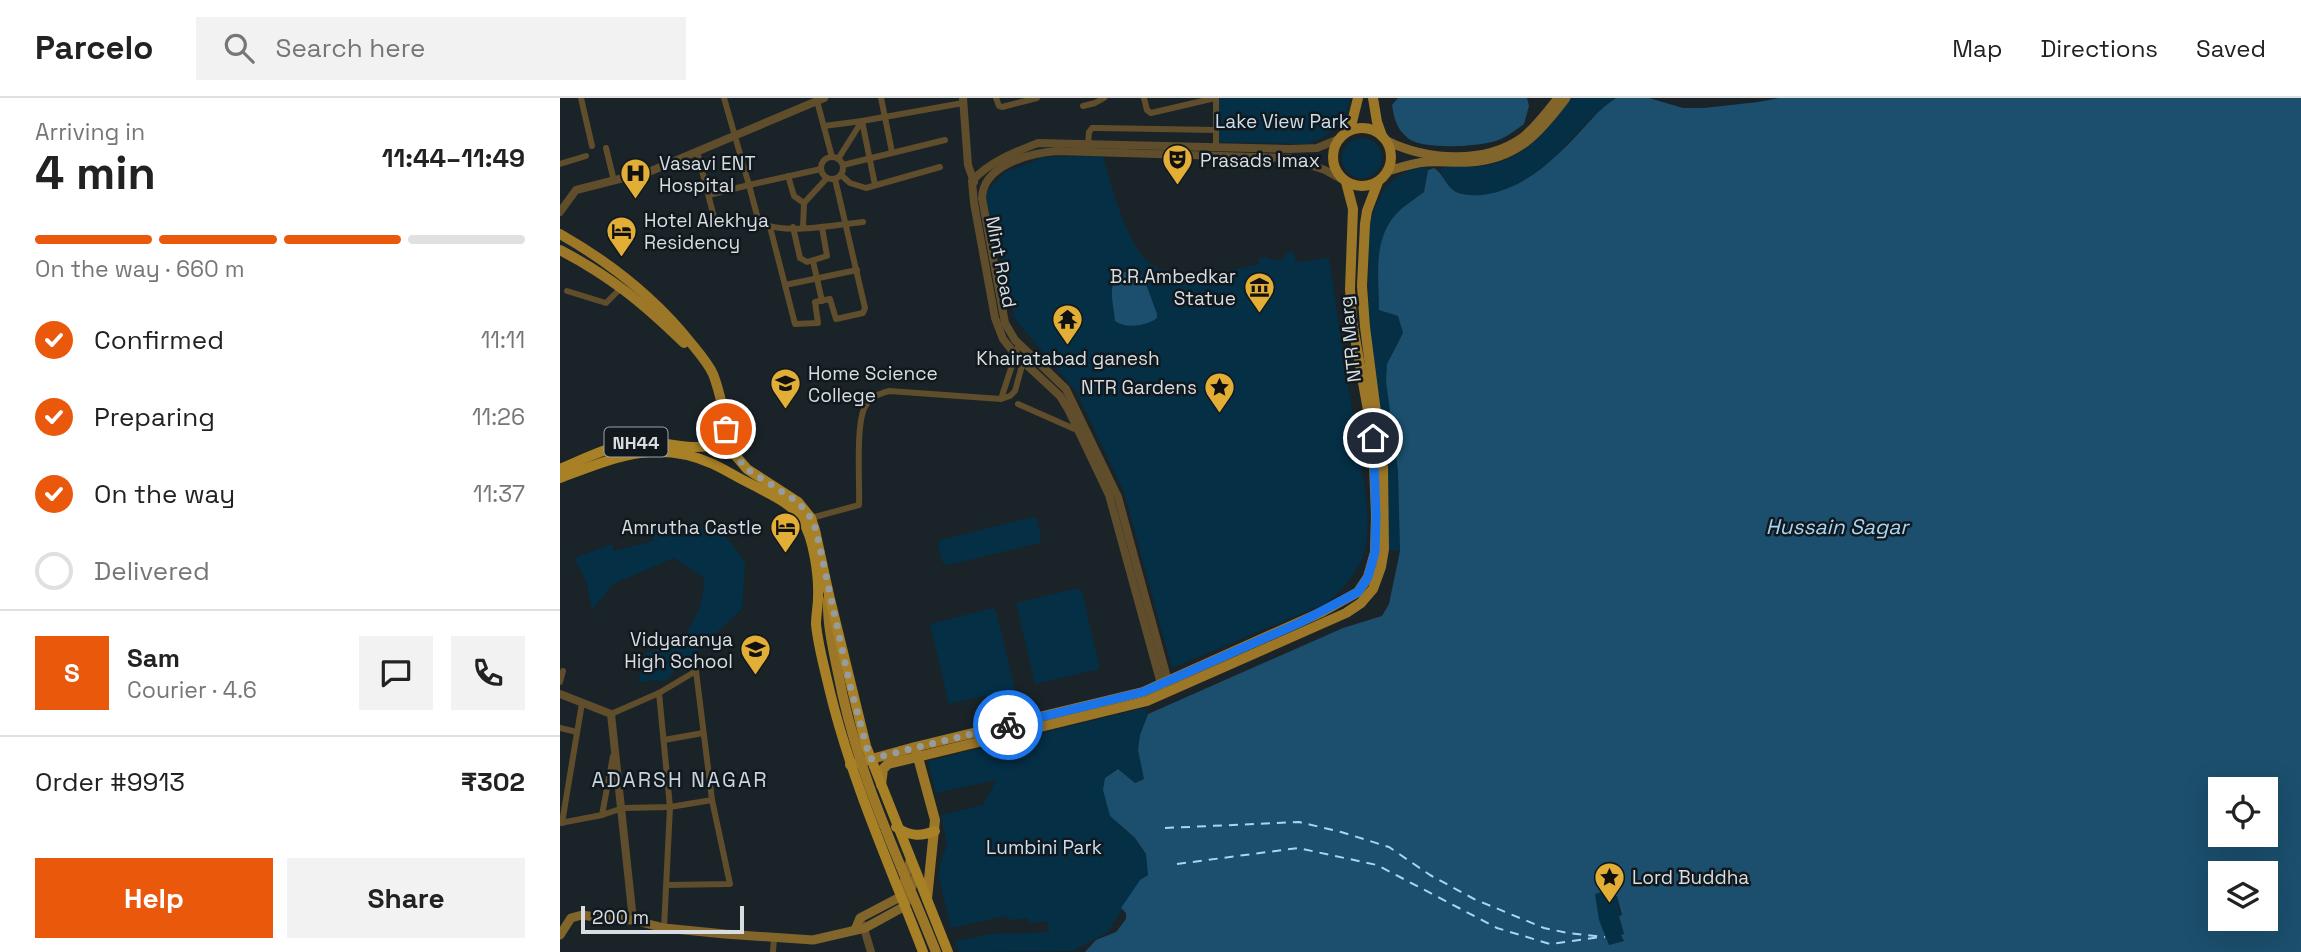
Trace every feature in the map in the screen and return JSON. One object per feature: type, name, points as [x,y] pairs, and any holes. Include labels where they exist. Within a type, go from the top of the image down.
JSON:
[{"type":"highway","name":"NH44","points":[[560,469],[596,454],[640,442],[689,447],[723,446],[729,448],[742,473],[784,502],[800,517],[810,538],[870,759],[948,952]]},
{"type":"highway","points":[[716,448],[712,454],[717,466],[727,467],[733,461],[729,448]]},
{"type":"highway","name":"NH44","points":[[560,478],[628,454],[649,451],[690,457],[742,473],[798,502],[811,518],[816,530],[824,596],[816,624],[830,691],[850,765],[923,952]]},
{"type":"highway","points":[[896,827],[905,833],[919,835],[935,831]]},
{"type":"main road","points":[[1350,130],[1358,98]]},
{"type":"main road","points":[[1373,98],[1377,122],[1385,138],[1391,150],[1392,161],[1388,171],[1378,182],[1364,187],[1344,181],[1332,160],[1339,139],[1350,130],[1361,127],[1373,130],[1385,138],[1405,150],[1424,158],[1487,160],[1516,150],[1537,133],[1566,98]]},
{"type":"main road","points":[[1450,159],[1484,154],[1516,142],[1536,125],[1558,98]]},
{"type":"main road","points":[[1388,171],[1424,158]]},
{"type":"main road","name":"NTR Marg","points":[[881,788],[881,773],[886,765],[916,752],[1143,692],[1358,592],[1368,577],[1375,552],[1374,454],[1364,380],[1352,321],[1350,289],[1353,209],[1344,181]]},
{"type":"main road","name":"NTR Marg","points":[[850,765],[1147,701],[1346,613],[1367,597],[1381,567],[1385,514],[1382,457],[1362,286],[1367,211],[1378,182]]},
{"type":"main road","points":[[560,234],[628,279],[675,322],[712,373],[729,448]]},
{"type":"main road","points":[[560,250],[592,266],[622,287],[651,310],[694,353],[709,377],[717,419],[716,448]]},
{"type":"main road","points":[[824,596],[838,687],[859,760],[933,952]]},
{"type":"main road","points":[[916,752],[935,820],[927,902]]},
{"type":"main road","points":[[903,901],[910,861]]},
{"type":"main road","points":[[560,935],[567,924],[576,916],[582,915],[633,920],[664,928],[813,940],[865,928],[903,901],[916,875]]},
{"type":"main road","points":[[855,930],[860,918],[903,901]]},
{"type":"street","points":[[581,98],[592,146]]},
{"type":"street","points":[[724,98],[759,223],[770,227],[822,227],[863,222]]},
{"type":"street","points":[[881,98],[892,152]]},
{"type":"street","points":[[996,98],[1002,107],[1037,98]]},
{"type":"street","points":[[1083,106],[1104,98]]},
{"type":"street","points":[[1155,98],[1144,99],[1147,110],[1152,113],[1215,98],[1216,147]]},
{"type":"street","points":[[560,212],[576,190],[651,171],[820,99],[824,126],[838,160]]},
{"type":"street","points":[[824,126],[886,118],[963,100]]},
{"type":"street","name":"Mint Road","points":[[963,100],[968,165],[995,318],[1003,339],[1015,354],[1060,396],[1083,432]]},
{"type":"street","points":[[862,121],[875,185]]},
{"type":"street","points":[[770,227],[794,324],[818,323],[815,302],[830,299],[836,319],[863,313],[865,308],[857,270],[834,177],[838,160],[862,121]]},
{"type":"street","points":[[1088,144],[1092,128],[1216,130]]},
{"type":"street","points":[[1339,139],[1317,148],[1290,154],[1038,148],[1008,164],[989,178],[982,188],[972,181],[980,172],[1010,154],[1038,148],[1088,144],[1216,147],[1290,154],[1344,181]]},
{"type":"street","points":[[821,169],[824,161],[869,159],[945,140]]},
{"type":"street","points":[[606,148],[614,181]]},
{"type":"street","points":[[696,151],[716,225],[731,222]]},
{"type":"street","points":[[560,164],[586,156]]},
{"type":"street","points":[[968,165],[989,178]]},
{"type":"street","points":[[709,195],[821,169],[859,187],[940,167]]},
{"type":"street","points":[[788,176],[794,196],[804,203]]},
{"type":"street","points":[[803,227],[804,203],[834,177]]},
{"type":"street","name":"Mint Road","points":[[982,188],[1005,323],[1019,344],[1066,389],[1115,511],[1136,598],[1165,683]]},
{"type":"street","points":[[793,227],[800,258],[813,261],[827,256],[822,227]]},
{"type":"street","points":[[813,261],[822,301]]},
{"type":"street","points":[[785,285],[857,270]]},
{"type":"street","points":[[567,291],[606,303],[622,287]]},
{"type":"street","points":[[1001,398],[1019,344]]},
{"type":"street","points":[[1018,404],[1013,393],[1026,351]]},
{"type":"street","points":[[811,518],[859,505],[860,430],[864,407],[873,396],[889,391],[1001,398],[1083,432]]},
{"type":"street","points":[[1001,398],[1013,393]]},
{"type":"street","points":[[560,694],[611,714],[659,692],[696,670],[712,800],[730,884],[667,885]]},
{"type":"street","points":[[560,682],[563,671]]},
{"type":"street","points":[[659,692],[670,807],[664,928]]},
{"type":"street","points":[[582,703],[561,823],[602,816],[623,808],[670,807],[712,800]]},
{"type":"street","points":[[611,714],[633,920]]},
{"type":"street","points":[[560,728],[577,732]]},
{"type":"street","points":[[663,740],[703,733]]},
{"type":"street","points":[[602,816],[615,747]]},
{"type":"street","points":[[860,918],[871,952]]},
{"type":"street","points":[[773,952],[774,938]]},
{"type":"green space","name":"Lake View Park","points":[[1216,98],[1350,98],[1345,114],[1336,127],[1322,138],[1307,144],[1213,142]]},
{"type":"green space","points":[[1572,98],[1616,98],[1595,114],[1548,163],[1521,183],[1499,192],[1467,195],[1457,192],[1447,183],[1440,171],[1443,167],[1482,166],[1511,157],[1534,142]]},
{"type":"green space","points":[[1362,138],[1370,139],[1376,144],[1381,150],[1381,166],[1376,172],[1370,177],[1362,178],[1354,177],[1348,172],[1343,166],[1342,158],[1343,150],[1348,144],[1354,139]]},
{"type":"green space","name":"NTR Gardens","points":[[1103,156],[1129,233],[1145,259],[1154,266],[1166,271],[1192,274],[1259,264],[1259,258],[1283,259],[1286,253],[1294,252],[1296,262],[1329,258],[1365,488],[1368,525],[1365,547],[1354,574],[1334,596],[1326,603],[1172,668],[1124,492],[1076,391],[1015,319],[985,194],[1005,172],[1045,157]]},
{"type":"green space","points":[[1425,167],[1428,170],[1424,192],[1399,211],[1388,313],[1398,316],[1403,333],[1387,364],[1398,471],[1400,551],[1388,550],[1388,464],[1368,324],[1369,233],[1379,198],[1385,189],[1401,175]]},
{"type":"green space","points":[[1033,517],[1037,519],[1040,543],[948,565],[942,562],[938,545],[940,540]]},
{"type":"green space","points":[[689,524],[721,530],[745,562],[742,609],[664,681],[638,683],[645,653],[680,643],[700,605],[704,578],[674,558],[613,584],[592,610],[587,583],[574,558],[612,544],[614,551],[653,541],[653,528]]},
{"type":"green space","points":[[1078,588],[1082,591],[1100,669],[1035,684],[1016,603]]},
{"type":"green space","points":[[992,608],[996,611],[1015,689],[949,704],[930,624]]},
{"type":"green space","name":"Lumbini Park","points":[[1144,708],[1148,714],[1140,758],[1144,779],[1135,783],[1118,769],[1109,773],[1119,826],[1135,838],[1146,854],[1148,875],[1140,880],[1108,932],[1073,951],[959,952],[955,941],[991,934],[1049,932],[1047,921],[1030,923],[1027,918],[1008,920],[1006,916],[951,928],[939,878],[940,864],[947,844],[941,815],[983,805],[996,780],[936,793],[928,761]]},
{"type":"green space","points":[[1612,889],[1617,895],[1624,941],[1608,945],[1599,921],[1595,893]]},
{"type":"water","points":[[1398,98],[1527,98],[1529,106],[1524,124],[1501,139],[1482,144],[1440,146],[1417,142],[1402,132],[1395,120],[1392,105]]},
{"type":"water","name":"Hussain Sagar","points":[[1616,98],[1649,98],[1683,108],[1704,108],[1779,98],[2301,98],[2301,952],[1085,952],[1096,940],[1116,932],[1126,919],[1126,913],[1121,908],[1140,880],[1148,875],[1146,854],[1135,838],[1110,816],[1103,790],[1105,778],[1118,769],[1135,783],[1144,779],[1138,750],[1148,714],[1343,628],[1382,616],[1389,604],[1400,551],[1398,471],[1386,381],[1387,364],[1403,333],[1398,316],[1379,310],[1380,247],[1389,224],[1400,210],[1424,192],[1428,170],[1434,168],[1456,192],[1480,195],[1503,190],[1543,167]],"holes":[[[1611,889],[1613,896],[1617,896],[1622,915],[1619,916],[1624,941],[1609,945],[1599,920],[1595,894]]]},
{"type":"water","points":[[1121,272],[1132,272],[1146,284],[1157,318],[1136,326],[1115,321],[1112,288]]},
{"type":"ferry route","points":[[1165,828],[1299,822],[1341,832],[1389,847],[1430,875],[1474,899],[1544,928],[1605,937]]},
{"type":"ferry route","points":[[1177,864],[1298,848],[1377,865],[1497,928],[1550,944],[1601,937]]},
{"type":"way so far","points":[[726,429],[729,448],[747,469],[798,502],[811,518],[870,759],[1008,725]]},
{"type":"place","name":"Prasads Imax","points":[[1177,187]]},
{"type":"place","name":"Vasavi ENT Hospital","points":[[636,201]]},
{"type":"place","name":"Hotel Alekhya Residency","points":[[621,258]]},
{"type":"place","name":"B.R.Ambedkar Statue","points":[[1259,314]]},
{"type":"place","name":"Khairatabad ganesh","points":[[1068,346]]},
{"type":"place","name":"Home Science College","points":[[785,411]]},
{"type":"place","name":"NTR Gardens","points":[[1220,414]]},
{"type":"place","name":"Amrutha Castle","points":[[785,554]]},
{"type":"place","name":"Vidyaranya High School","points":[[756,677]]},
{"type":"place","name":"Lord Buddha","points":[[1609,904]]},
{"type":"district","name":"ADARSH NAGAR","points":[[680,779]]},
{"type":"route","points":[[1008,725],[1143,692],[1352,597],[1368,577],[1375,552],[1373,438]]}]
